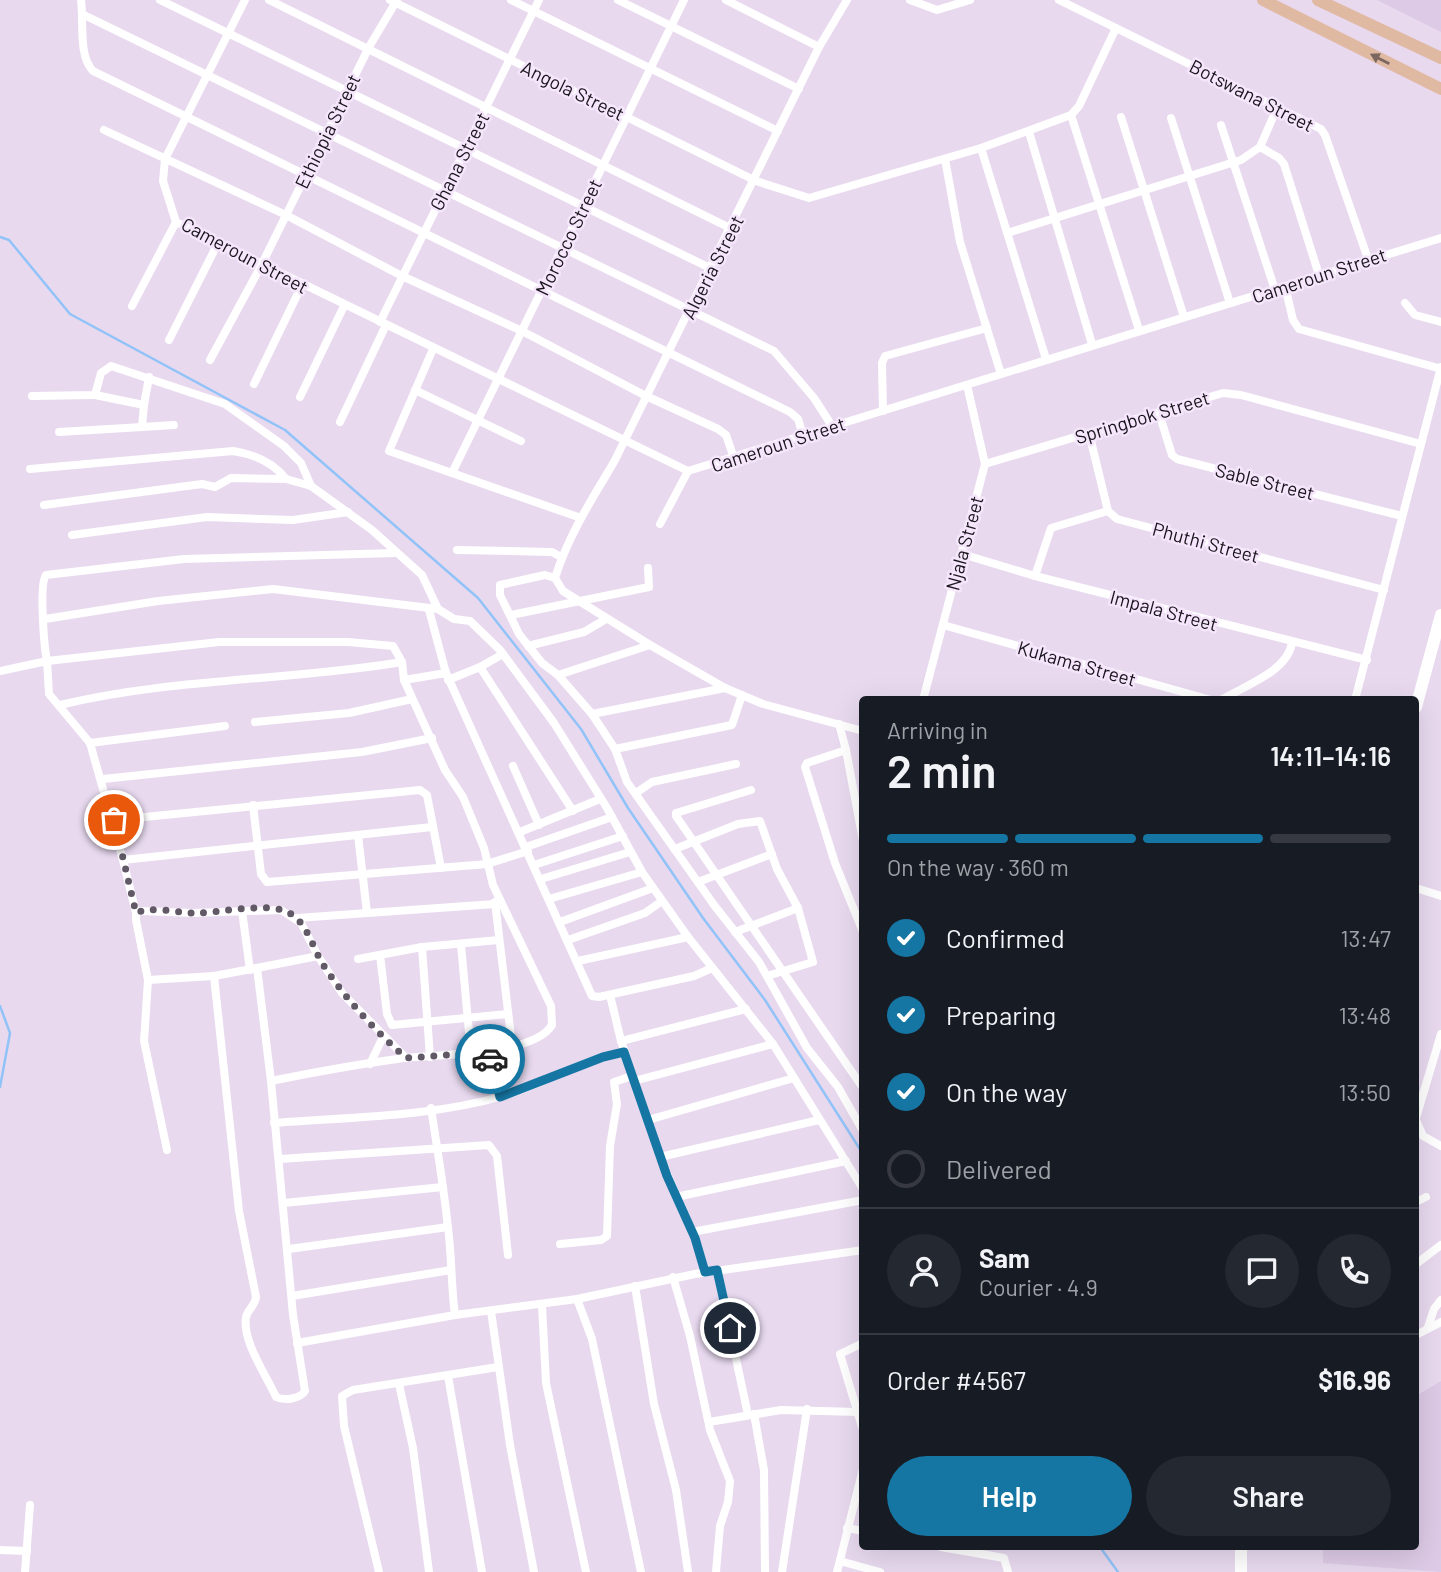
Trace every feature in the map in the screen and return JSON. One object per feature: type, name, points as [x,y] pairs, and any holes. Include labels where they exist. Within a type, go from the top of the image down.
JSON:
[{"type":"main road","points":[[1264,0],[1441,89]]},
{"type":"main road","points":[[1318,0],[1441,58]]},
{"type":"main road","points":[[1419,697],[1441,615]]},
{"type":"main road","points":[[1241,1550],[1241,1572]]},
{"type":"street","points":[[80,0],[84,15],[83,44],[89,68],[793,414],[798,419],[803,435]]},
{"type":"street","points":[[160,0],[348,89],[710,268]]},
{"type":"street","points":[[165,159],[245,0]]},
{"type":"street","points":[[269,0],[369,47],[730,228]]},
{"type":"street","points":[[511,0],[778,131]]},
{"type":"street","name":"Ghana Street","points":[[340,422],[402,276],[512,60],[539,0]]},
{"type":"street","points":[[618,0],[799,89]]},
{"type":"street","name":"Morocco Street","points":[[453,473],[684,0]]},
{"type":"street","points":[[726,0],[820,47]]},
{"type":"street","name":"Algeria Street","points":[[834,20],[841,0]]},
{"type":"street","name":"Algeria Street","points":[[555,578],[561,557],[625,442],[820,47],[847,0]]},
{"type":"street","points":[[910,0],[937,9],[970,0]]},
{"type":"street","name":"Botswana Street","points":[[1059,0],[1324,133],[1368,259]]},
{"type":"street","name":"Ethiopia Street","points":[[210,360],[394,1]]},
{"type":"street","name":"Angola Street","points":[[394,1],[756,181],[809,198],[981,148],[1071,115]]},
{"type":"street","points":[[84,15],[776,353],[832,426]]},
{"type":"street","points":[[1116,28],[1079,106],[1071,115],[1139,330]]},
{"type":"street","points":[[1007,233],[1248,157],[1260,147],[1277,108]]},
{"type":"street","points":[[1121,117],[1184,317]]},
{"type":"street","points":[[1171,118],[1230,303]]},
{"type":"street","points":[[1221,125],[1275,290]]},
{"type":"street","points":[[104,130],[286,215],[402,276],[522,331],[646,396],[722,431],[734,458]]},
{"type":"street","points":[[1029,132],[1093,344]]},
{"type":"street","points":[[1260,147],[1284,164],[1319,275]]},
{"type":"street","points":[[981,148],[1046,359]]},
{"type":"street","name":"Cameroun Street","points":[[165,159],[162,171],[166,193],[177,222],[344,306],[688,471],[1441,238]]},
{"type":"street","points":[[945,159],[960,242],[1001,374]]},
{"type":"street","points":[[132,306],[177,222]]},
{"type":"street","points":[[170,340],[218,243]]},
{"type":"street","points":[[254,384],[302,285]]},
{"type":"street","points":[[1285,286],[1293,320],[1299,329],[1441,368],[1356,696]]},
{"type":"street","points":[[1405,303],[1415,315],[1441,323]]},
{"type":"street","points":[[300,397],[344,306]]},
{"type":"street","points":[[883,411],[885,356],[987,328]]},
{"type":"street","points":[[433,349],[389,451],[583,515]]},
{"type":"street","points":[[95,395],[99,377],[105,368],[120,368],[225,404],[293,453],[311,486]]},
{"type":"street","points":[[142,427],[149,377]]},
{"type":"street","name":"Njala Street","points":[[927,696],[985,464],[981,436],[967,385]]},
{"type":"street","points":[[415,390],[521,441]]},
{"type":"street","name":"Springbok Street","points":[[985,464],[1218,395],[1241,394],[1421,444]]},
{"type":"street","points":[[32,396],[95,395],[144,405]]},
{"type":"street","name":"Sable Street","points":[[1159,413],[1174,457],[1402,516]]},
{"type":"street","points":[[59,432],[174,425]]},
{"type":"street","points":[[1035,576],[1051,528],[1108,511],[1089,433]]},
{"type":"street","points":[[30,469],[233,451],[251,454],[286,479]]},
{"type":"street","points":[[660,524],[688,471]]},
{"type":"street","points":[[44,505],[202,484],[215,487],[231,478],[286,479],[311,486],[372,530],[427,582],[447,676],[520,832],[592,996],[610,995],[694,976],[712,968]]},
{"type":"street","name":"Phuthi Street","points":[[1108,511],[1117,519],[1384,590]]},
{"type":"street","points":[[72,535],[207,517],[293,520],[348,512]]},
{"type":"street","points":[[457,550],[552,552],[561,557]]},
{"type":"street","points":[[167,1150],[144,1041],[148,980],[136,913],[103,779],[90,743],[49,694],[43,579],[49,574],[184,559],[395,553]]},
{"type":"street","name":"Impala Street","points":[[962,554],[1035,576],[1367,660]]},
{"type":"street","points":[[511,615],[649,587],[648,568]]},
{"type":"street","points":[[859,730],[763,704],[725,688],[578,601],[559,587],[555,578],[545,575],[502,584],[500,595],[528,646],[542,663],[558,675],[592,715],[615,749],[627,782],[767,976],[807,1048],[838,1087],[859,1125]]},
{"type":"street","points":[[45,618],[273,589],[434,609],[454,619],[470,621],[503,654],[554,723],[612,817],[642,872],[688,937],[773,1044],[859,1182]]},
{"type":"street","points":[[528,646],[584,632],[606,619]]},
{"type":"street","name":"Kukama Street","points":[[943,625],[1197,696]]},
{"type":"street","points":[[0,671],[47,661],[189,644],[252,641],[394,647],[402,662],[404,680],[412,699],[432,738],[444,770],[463,797],[493,885],[553,1014],[548,1033],[488,1052],[406,1058],[271,1081]]},
{"type":"street","points":[[1228,696],[1279,666],[1290,654],[1292,643]]},
{"type":"street","points":[[558,675],[650,645]]},
{"type":"street","points":[[404,680],[447,676],[480,667],[503,654]]},
{"type":"street","points":[[60,705],[109,693],[335,673],[402,662]]},
{"type":"street","points":[[480,667],[573,811]]},
{"type":"street","points":[[592,715],[725,688]]},
{"type":"street","points":[[615,749],[732,725],[742,695]]},
{"type":"street","points":[[255,722],[349,713],[412,699]]},
{"type":"street","points":[[839,724],[859,820]]},
{"type":"street","points":[[90,743],[225,726]]},
{"type":"street","points":[[103,779],[362,752],[432,738]]},
{"type":"street","points":[[846,750],[807,763],[805,768],[842,881],[859,922]]},
{"type":"street","points":[[636,793],[652,782],[736,764]]},
{"type":"street","points":[[513,766],[539,825]]},
{"type":"street","points":[[114,820],[420,790],[427,795],[441,868]]},
{"type":"street","points":[[751,790],[676,813],[692,842],[785,971],[859,1082]]},
{"type":"street","points":[[520,832],[600,799]]},
{"type":"street","points":[[253,806],[261,874],[266,881],[487,864],[612,817]]},
{"type":"street","points":[[675,849],[757,819],[764,828],[772,855],[798,908],[813,962],[767,976]]},
{"type":"street","points":[[123,860],[432,827]]},
{"type":"street","points":[[358,835],[367,913]]},
{"type":"street","points":[[534,865],[623,836]]},
{"type":"street","points":[[541,879],[630,852]]},
{"type":"street","points":[[698,882],[772,855]]},
{"type":"street","points":[[549,899],[642,872]]},
{"type":"street","points":[[493,885],[512,1045]]},
{"type":"street","points":[[560,922],[653,888]]},
{"type":"street","points":[[1419,889],[1441,896]]},
{"type":"street","points":[[568,940],[645,913],[662,901]]},
{"type":"street","points":[[136,913],[150,910],[193,914],[274,908],[297,918],[495,904]]},
{"type":"street","points":[[735,932],[798,908]]},
{"type":"street","points":[[214,976],[239,1211],[256,1297],[256,1304],[246,1315],[247,1324],[258,1365],[278,1398],[290,1398],[304,1393],[271,1081],[243,911]]},
{"type":"street","points":[[297,918],[342,993],[406,1058]]},
{"type":"street","points":[[578,961],[688,937]]},
{"type":"street","points":[[358,959],[422,947],[499,940]]},
{"type":"street","points":[[461,945],[471,1054]]},
{"type":"street","points":[[422,947],[430,1057]]},
{"type":"street","points":[[380,955],[389,1022],[395,1025],[508,1014]]},
{"type":"street","points":[[148,980],[214,976],[318,956]]},
{"type":"street","points":[[610,995],[624,1052],[660,1157],[692,1231],[705,1272]]},
{"type":"street","points":[[621,1041],[746,1009]]},
{"type":"street","points":[[1419,1109],[1441,1034]]},
{"type":"street","points":[[370,1064],[383,1037]]},
{"type":"street","points":[[560,1244],[607,1236],[610,1146],[617,1104],[614,1082],[773,1044]]},
{"type":"street","points":[[488,1052],[500,1097]]},
{"type":"street","points":[[274,1123],[431,1108],[500,1097],[603,1057],[624,1052]]},
{"type":"street","points":[[648,1120],[794,1078]]},
{"type":"street","points":[[431,1108],[448,1227],[451,1270],[449,1280],[455,1315]]},
{"type":"street","points":[[660,1157],[820,1120]]},
{"type":"street","points":[[1419,1126],[1423,1136],[1441,1146]]},
{"type":"street","points":[[280,1159],[484,1145],[495,1151],[508,1255]]},
{"type":"street","points":[[676,1197],[846,1161]]},
{"type":"street","points":[[284,1203],[443,1187]]},
{"type":"street","points":[[1419,1200],[1426,1197]]},
{"type":"street","points":[[692,1231],[859,1201]]},
{"type":"street","points":[[289,1249],[448,1227]]},
{"type":"street","points":[[1419,1262],[1441,1245]]},
{"type":"street","points":[[297,1343],[455,1315],[577,1299],[717,1270],[859,1251]]},
{"type":"street","points":[[292,1296],[451,1270]]},
{"type":"street","points":[[717,1270],[764,1470],[765,1572]]},
{"type":"street","points":[[673,1278],[690,1336],[709,1422],[730,1481],[731,1490],[720,1525],[716,1572]]},
{"type":"street","points":[[635,1286],[654,1404],[676,1490],[688,1572]]},
{"type":"street","points":[[577,1299],[592,1339],[641,1572]]},
{"type":"street","points":[[1428,1327],[1434,1308],[1441,1300]]},
{"type":"street","points":[[542,1304],[546,1383],[586,1572]]},
{"type":"street","points":[[491,1311],[498,1367],[534,1572]]},
{"type":"street","points":[[1419,1333],[1441,1322]]},
{"type":"street","points":[[859,1345],[840,1354],[859,1404]]},
{"type":"street","points":[[379,1572],[341,1399],[353,1390],[498,1367]]},
{"type":"street","points":[[448,1377],[482,1572]]},
{"type":"street","points":[[399,1384],[413,1448],[429,1572]]},
{"type":"street","points":[[709,1422],[751,1414],[859,1407]]},
{"type":"street","points":[[782,1572],[807,1409]]},
{"type":"street","points":[[837,1572],[847,1528],[859,1496]]},
{"type":"street","points":[[25,1572],[30,1505]]},
{"type":"street","points":[[847,1528],[859,1530]]},
{"type":"street","points":[[0,1550],[27,1551]]},
{"type":"street","points":[[988,1551],[1004,1558],[1008,1572]]},
{"type":"street","points":[[840,1560],[880,1572]]},
{"type":"shaded area","points":[[1377,0],[1441,0],[1441,32]]},
{"type":"shaded area","points":[[1441,1381],[1441,1572],[1323,1563],[1323,1550],[1419,1550],[1419,1394]]},
{"type":"waterway","points":[[0,237],[9,240],[70,314],[285,430],[478,598],[581,729],[628,808],[703,918],[765,1000],[859,1148]]},
{"type":"waterway","points":[[0,1006],[10,1033],[0,1087]]},
{"type":"waterway","points":[[1102,1550],[1118,1572]]},
{"type":"way so far","points":[[114,820],[136,913],[150,910],[217,913],[264,908],[288,912],[301,923],[323,965],[342,993],[406,1058],[488,1052],[490,1059]]},
{"type":"route","points":[[490,1059],[500,1097],[603,1057],[624,1052],[660,1157],[695,1238],[705,1272],[717,1270],[730,1328]]}]
